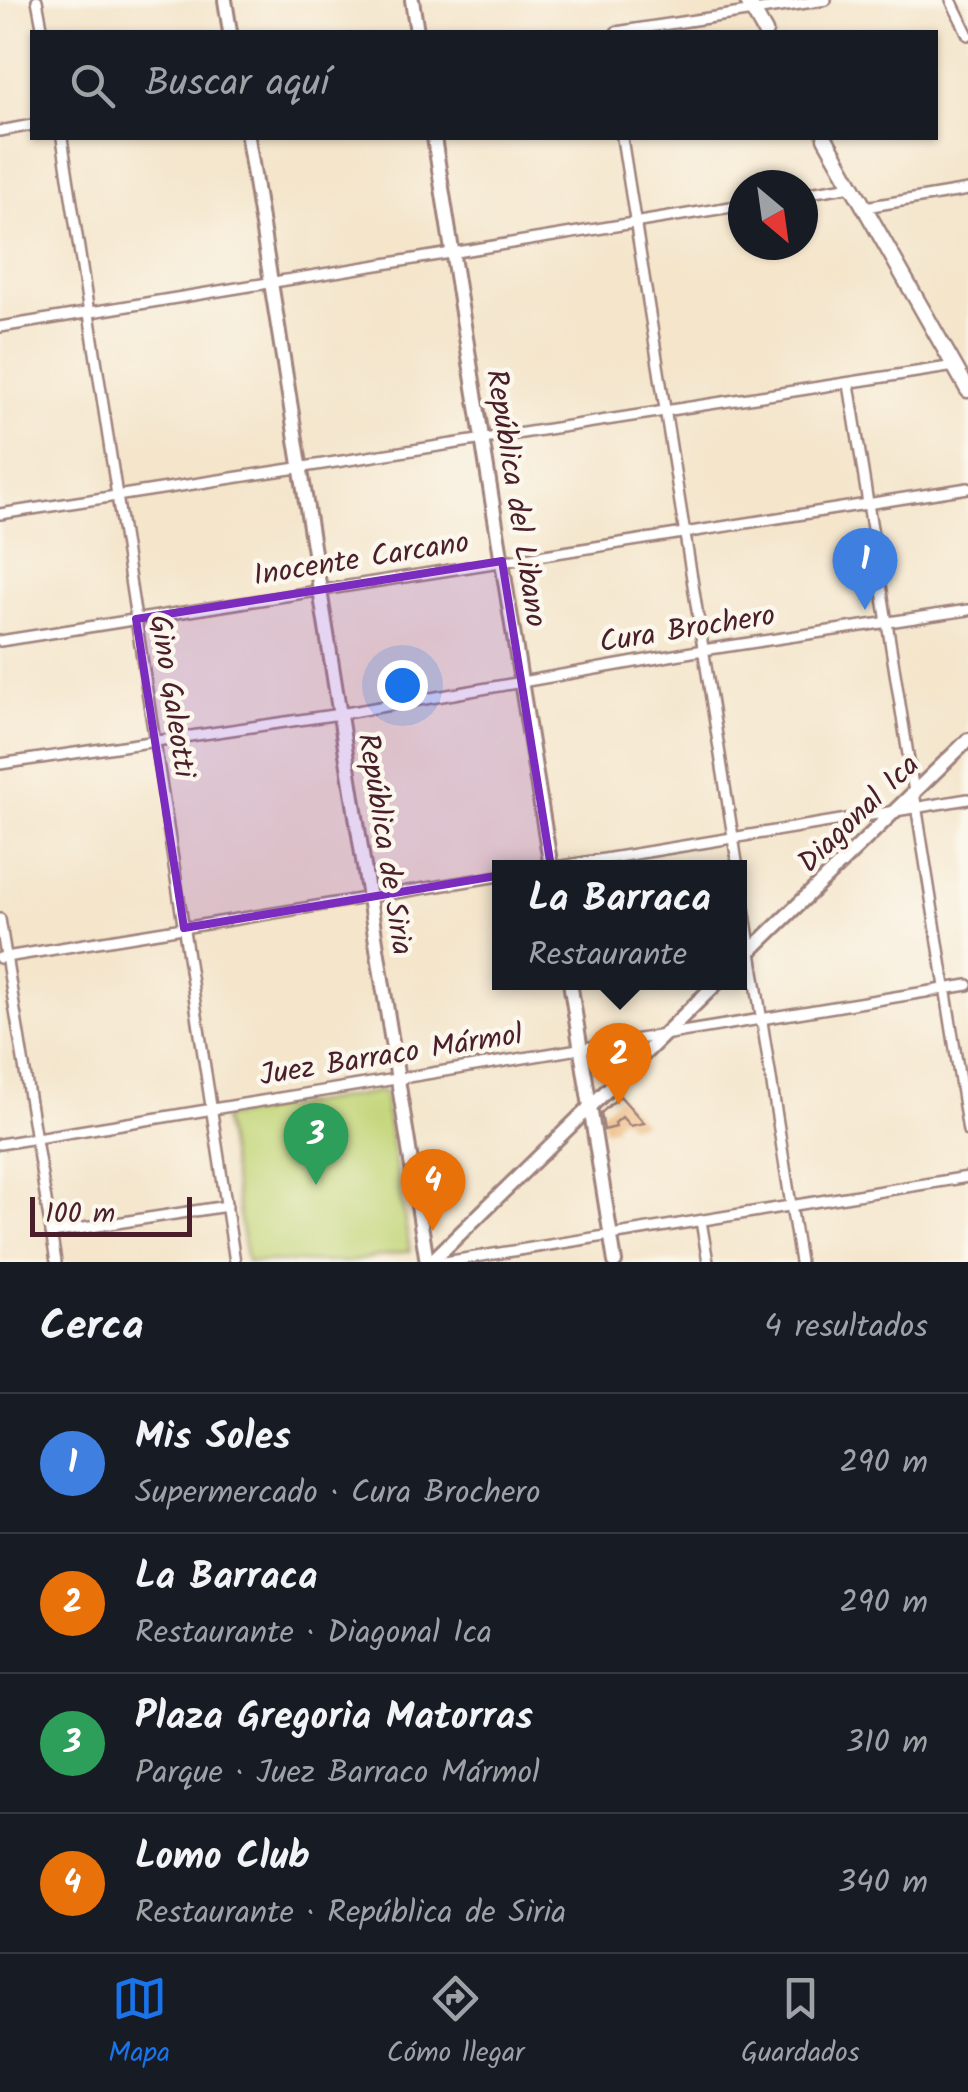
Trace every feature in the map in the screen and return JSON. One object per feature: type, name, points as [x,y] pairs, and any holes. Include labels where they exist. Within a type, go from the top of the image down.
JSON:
[{"type":"main road","points":[[225,0],[230,30]]},
{"type":"main road","points":[[412,0],[417,30]]},
{"type":"main road","points":[[750,6],[764,30]]},
{"type":"main road","name":"República de Siria","points":[[248,140],[429,1262]]},
{"type":"main road","name":"República del Libano","points":[[434,140],[550,860]]},
{"type":"main road","points":[[826,140],[968,390]]},
{"type":"main road","name":"Diagonal Ica","points":[[747,954],[896,811],[914,801],[968,740]]},
{"type":"main road","points":[[571,990],[615,1262]]},
{"type":"main road","points":[[429,1262],[710,990]]},
{"type":"street","points":[[37,0],[43,30]]},
{"type":"street","points":[[626,30],[750,6],[826,0]]},
{"type":"street","points":[[951,0],[968,34]]},
{"type":"street","points":[[0,130],[30,126]]},
{"type":"street","name":"Gino Galeotti","points":[[62,140],[235,1262]]},
{"type":"street","points":[[622,140],[737,860]]},
{"type":"street","points":[[818,192],[852,186]]},
{"type":"street","points":[[864,207],[968,190]]},
{"type":"street","points":[[0,327],[728,208]]},
{"type":"street","points":[[0,514],[955,366]]},
{"type":"street","points":[[850,384],[968,1132]]},
{"type":"street","name":"Inocente Carcano","points":[[0,641],[968,488]]},
{"type":"street","name":"Cura Brochero","points":[[0,764],[340,714],[703,650],[968,610]]},
{"type":"street","points":[[914,801],[968,799]]},
{"type":"street","points":[[595,860],[896,811]]},
{"type":"street","points":[[3,957],[492,877]]},
{"type":"street","points":[[0,919],[3,957],[56,1262]]},
{"type":"street","points":[[747,925],[800,1262]]},
{"type":"street","name":"Juez Barraco Mármol","points":[[0,1144],[968,985]]},
{"type":"street","points":[[444,1262],[968,1178]]},
{"type":"street","points":[[52,1233],[226,1206]]},
{"type":"street","points":[[701,1220],[708,1262]]},
{"type":"highlighted area","points":[[502,561],[551,867],[184,928],[136,619]]},
{"type":"green space","points":[[383,1091],[410,1251],[348,1262],[247,1262],[223,1118]]},
{"type":"building","points":[[620,1096],[644,1123],[630,1126],[622,1117],[616,1127],[604,1130],[601,1113]]},
{"type":"place","name":"Mis Soles","points":[[865,610]]},
{"type":"place","name":"La Barraca","points":[[619,1105]]},
{"type":"place","name":"Plaza Gregoria Matorras","points":[[316,1185]]},
{"type":"place","name":"Lomo Club","points":[[433,1231]]}]
